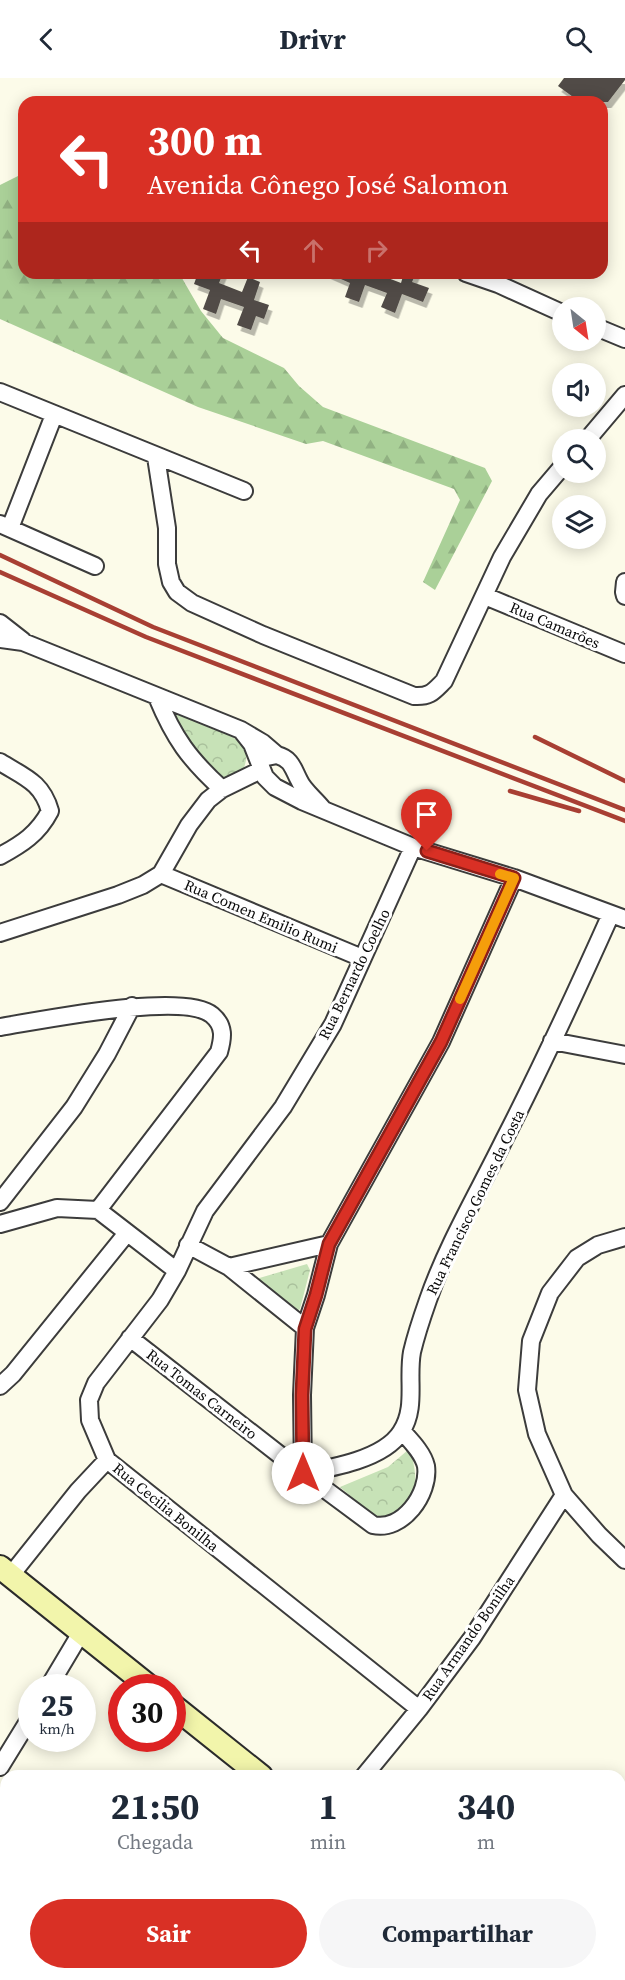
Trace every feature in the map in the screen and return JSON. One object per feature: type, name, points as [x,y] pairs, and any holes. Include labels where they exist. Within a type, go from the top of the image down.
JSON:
[{"type":"main road","points":[[5,1571],[134,1674]]},
{"type":"main road","points":[[186,1716],[253,1770]]},
{"type":"street","points":[[483,279],[552,308]]},
{"type":"street","points":[[606,331],[625,339]]},
{"type":"street","points":[[0,392],[244,491]]},
{"type":"street","points":[[596,429],[625,395]]},
{"type":"street","points":[[54,415],[5,526],[95,566]]},
{"type":"street","points":[[156,457],[167,528],[167,564],[171,582],[177,592],[192,603],[263,635],[414,696],[425,697],[434,692],[444,681],[502,557],[539,494],[552,479]]},
{"type":"street","points":[[625,582],[625,596]]},
{"type":"street","name":"Rua Camarões","points":[[485,596],[625,654]]},
{"type":"street","points":[[0,623],[23,642]]},
{"type":"street","points":[[0,639],[23,642],[241,730],[285,758],[293,767],[298,780],[322,808]]},
{"type":"street","points":[[157,697],[176,739],[222,789]]},
{"type":"street","points":[[241,730],[252,744],[261,768],[270,783],[302,801],[413,847],[514,878],[618,917]]},
{"type":"street","points":[[0,933],[118,896],[143,885],[160,874],[189,825],[208,800],[222,789],[261,768],[265,758],[277,755]]},
{"type":"street","points":[[0,762],[38,786],[46,798],[50,811],[43,825],[22,844],[0,856]]},
{"type":"street","points":[[281,790],[292,786],[298,780]]},
{"type":"street","name":"Rua Bernardo Coelho","points":[[188,1245],[205,1210],[283,1107],[333,1024],[413,847]]},
{"type":"street","name":"Rua Comen Emilio Rumi","points":[[160,874],[362,958]]},
{"type":"street","points":[[402,1431],[395,1441],[363,1458],[303,1473],[302,1395],[305,1329],[329,1244],[441,1042],[514,878]]},
{"type":"street","name":"Rua Francisco Gomes da Costa","points":[[402,1431],[411,1403],[412,1354],[428,1300],[452,1242],[552,1041],[618,917]]},
{"type":"street","points":[[0,1202],[74,1107],[107,1054],[132,1006]]},
{"type":"street","points":[[0,1027],[132,1006],[187,1007],[211,1013],[219,1023],[224,1036],[219,1052],[98,1210]]},
{"type":"street","points":[[552,1041],[625,1055]]},
{"type":"street","points":[[0,1224],[57,1208],[98,1210],[177,1271]]},
{"type":"street","points":[[0,1386],[13,1374],[127,1233]]},
{"type":"street","points":[[625,1237],[598,1245],[577,1258],[550,1293],[531,1341],[526,1389],[537,1434],[564,1495],[599,1535],[625,1560]]},
{"type":"street","points":[[229,1267],[329,1244]]},
{"type":"street","points":[[188,1245],[229,1267],[305,1329]]},
{"type":"street","name":"Rua Cecilia Bonilha","points":[[188,1245],[177,1271],[160,1300],[96,1383],[89,1400],[90,1420],[107,1460],[419,1709]]},
{"type":"street","name":"Rua Tomas Carneiro","points":[[130,1338],[373,1525],[389,1525],[403,1518],[413,1507],[423,1489],[427,1476],[425,1463],[417,1448],[402,1431]]},
{"type":"street","points":[[5,1571],[107,1460]]},
{"type":"street","name":"Rua Armando Bonilha","points":[[369,1770],[419,1709],[472,1638],[564,1495]]},
{"type":"street","points":[[56,1674],[82,1631]]},
{"type":"street","points":[[0,1767],[18,1738]]},
{"type":"green space","points":[[18,176],[18,279],[182,279],[201,311],[223,338],[284,368],[299,386],[323,407],[485,468],[492,481],[435,590],[423,582],[460,500],[454,489],[323,441],[306,444],[198,407],[0,319],[0,185]]},
{"type":"green space","points":[[167,711],[237,739],[246,751],[243,771],[227,780],[215,776]]},
{"type":"green space","points":[[307,1264],[310,1270],[300,1309],[296,1312],[256,1279]]},
{"type":"green space","points":[[408,1450],[411,1452],[414,1463],[414,1487],[412,1494],[394,1516],[380,1518],[371,1514],[340,1487],[388,1467]]},
{"type":"building","points":[[564,78],[625,78],[608,102],[608,96],[572,96],[558,86]]},
{"type":"building","points":[[196,279],[221,279],[219,283],[242,292],[247,279],[260,282],[254,300],[269,305],[264,319],[256,316],[251,330],[237,325],[244,307],[221,299],[216,314],[203,309],[210,290],[194,284]]},
{"type":"building","points":[[341,279],[391,279],[401,283],[402,279],[413,279],[412,282],[429,288],[423,302],[402,294],[395,313],[381,307],[387,293],[365,285],[359,302],[345,297],[350,283]]},
{"type":"railway","points":[[0,555],[153,627],[625,810]]},
{"type":"railway","points":[[0,572],[146,637],[625,821]]},
{"type":"railway","points":[[535,737],[625,781]]},
{"type":"railway","points":[[510,791],[579,811]]},
{"type":"slow traffic","points":[[460,999],[514,878],[500,874]]},
{"type":"route","points":[[303,1473],[302,1395],[305,1329],[329,1244],[441,1042],[514,878],[427,851]]}]
